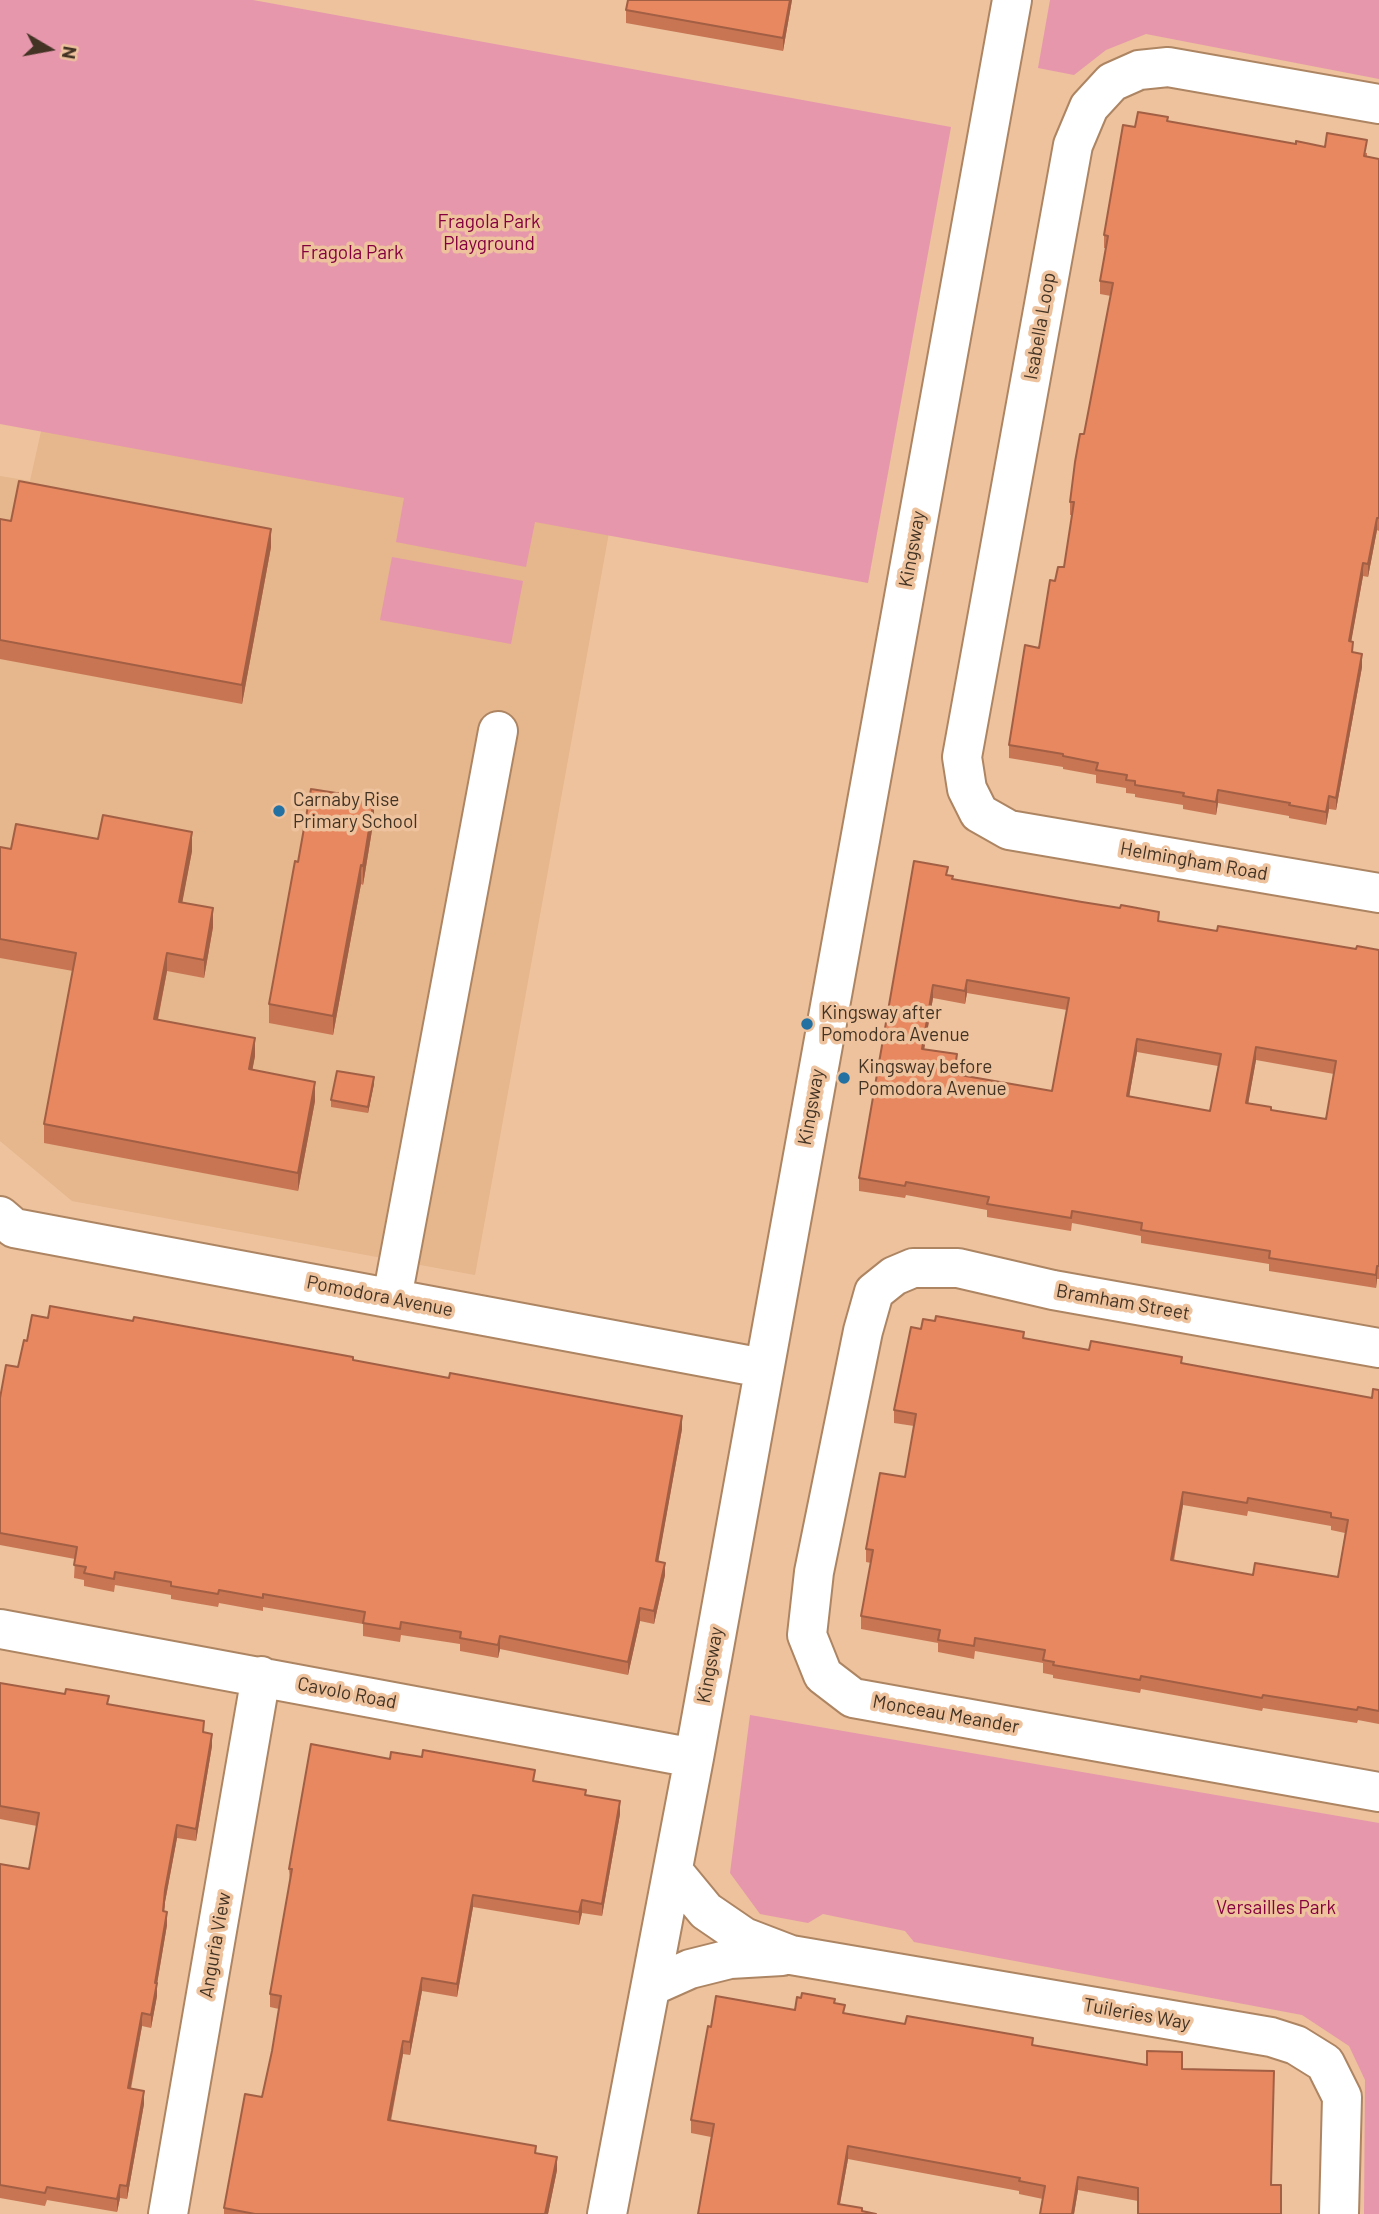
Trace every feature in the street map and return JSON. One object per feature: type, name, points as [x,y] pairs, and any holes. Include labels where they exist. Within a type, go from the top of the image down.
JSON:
[{"type":"street","name":"Kingsway","points":[[607,2214],[694,1758],[1012,0]]},
{"type":"street","name":"Isabella Loop","points":[[1009,830],[979,813],[967,789],[962,757],[1073,145],[1089,107],[1112,82],[1139,70],[1168,67],[1379,104]]},
{"type":"street","points":[[392,1298],[498,731]]},
{"type":"street","name":"Helmingham Road","points":[[1009,830],[1379,892]]},
{"type":"street","name":"Pomodora Avenue","points":[[5,1231],[392,1298],[763,1368]]},
{"type":"street","name":"Bramham Street","points":[[874,1292],[894,1276],[913,1268],[958,1268],[1053,1290],[1379,1348]]},
{"type":"street","name":"Monceau Meander","points":[[874,1292],[863,1331],[814,1572],[807,1635],[823,1675],[853,1698],[1379,1792]]},
{"type":"street","name":"Cavolo Road","points":[[0,1629],[694,1758]]},
{"type":"street","name":"Anguria View","points":[[168,2214],[261,1676]]},
{"type":"street","name":"Tuileries Way","points":[[673,1871],[706,1911],[744,1937],[791,1955],[1271,2037],[1296,2045],[1325,2063],[1342,2096],[1339,2214]]},
{"type":"street","name":"Tuileries Way","points":[[652,1986],[691,1969],[730,1959],[791,1955]]},
{"type":"shaded area","name":"Carnaby Rise Primary School","points":[[46,409],[619,477],[475,1275],[72,1201],[0,1141],[0,476],[30,481]]},
{"type":"green space","name":"Fragola Park","points":[[0,0],[253,0],[951,127],[868,583],[535,522],[526,567],[396,542],[404,498],[0,424]]},
{"type":"green space","points":[[1050,0],[1379,0],[1379,79],[1146,34],[1106,50],[1074,75],[1038,68]]},
{"type":"green space","points":[[392,557],[523,581],[511,644],[380,620]]},
{"type":"green space","name":"Versailles Park","points":[[750,1715],[1379,1823],[1379,2214],[1364,2214],[1365,2080],[1349,2046],[1302,2015],[914,1942],[905,1931],[823,1914],[808,1923],[760,1914],[730,1873]]},
{"type":"building","points":[[628,0],[790,0],[783,38],[626,10]]},
{"type":"building","points":[[1138,112],[1168,117],[1167,121],[1296,144],[1296,141],[1325,147],[1327,133],[1367,140],[1364,156],[1379,159],[1379,518],[1368,564],[1363,563],[1349,641],[1353,642],[1352,652],[1362,654],[1336,798],[1329,796],[1326,812],[1218,790],[1216,802],[1183,796],[1184,793],[1135,785],[1135,781],[1126,780],[1127,775],[1096,770],[1098,763],[1009,745],[1025,645],[1039,648],[1050,580],[1055,581],[1058,567],[1064,567],[1074,502],[1070,502],[1075,462],[1080,434],[1084,434],[1113,283],[1100,281],[1108,236],[1104,235],[1123,125],[1135,127]]},
{"type":"building","points":[[19,481],[271,529],[242,685],[0,640],[0,519],[11,521]]},
{"type":"building","points":[[311,789],[374,799],[333,1016],[269,1004]]},
{"type":"building","points":[[103,815],[192,832],[179,902],[213,908],[204,960],[167,953],[154,1019],[255,1038],[249,1069],[315,1082],[298,1173],[44,1124],[76,953],[0,939],[0,847],[11,849],[16,824],[98,839]]},
{"type":"building","points":[[914,861],[948,867],[946,875],[953,876],[952,879],[1082,902],[1159,912],[1158,921],[1217,931],[1218,926],[1356,949],[1357,946],[1379,950],[1379,1266],[1376,1275],[1269,1258],[1270,1251],[1141,1230],[1142,1223],[1072,1211],[1071,1218],[987,1204],[989,1197],[906,1182],[905,1186],[859,1178]],"holes":[[[967,980],[1069,998],[1052,1091],[954,1074],[957,1054],[922,1049],[933,985],[965,991]],[[1137,1039],[1221,1054],[1210,1111],[1127,1096]],[[1256,1047],[1336,1061],[1326,1119],[1246,1103]]]},
{"type":"building","points":[[337,1071],[374,1077],[368,1107],[331,1100]]},
{"type":"building","points":[[50,1306],[133,1321],[134,1317],[353,1357],[353,1360],[449,1378],[450,1373],[682,1416],[656,1561],[665,1563],[654,1611],[640,1608],[628,1662],[500,1636],[498,1645],[460,1638],[461,1632],[401,1622],[400,1629],[363,1623],[365,1612],[263,1594],[263,1598],[219,1590],[218,1594],[115,1572],[114,1579],[84,1573],[86,1567],[74,1565],[77,1547],[0,1533],[0,1398],[6,1365],[18,1367],[32,1315],[48,1318]]},
{"type":"building","points":[[936,1316],[1024,1332],[1023,1338],[1089,1350],[1091,1341],[1182,1357],[1181,1363],[1372,1398],[1373,1389],[1379,1390],[1379,1711],[1263,1695],[1262,1698],[1141,1676],[1140,1680],[1053,1665],[1054,1662],[1043,1660],[1045,1650],[975,1638],[974,1646],[938,1640],[940,1630],[861,1616],[873,1550],[866,1549],[880,1473],[905,1477],[916,1414],[894,1410],[911,1327],[921,1329],[923,1319],[935,1321]],"holes":[[[1183,1492],[1247,1503],[1248,1498],[1331,1513],[1331,1517],[1348,1520],[1338,1577],[1255,1563],[1253,1575],[1171,1560]]]},
{"type":"building","points":[[0,1683],[65,1694],[66,1689],[109,1696],[107,1704],[204,1721],[203,1732],[212,1734],[196,1829],[177,1825],[165,1890],[163,1911],[167,1912],[157,1983],[151,2015],[142,2013],[128,2088],[144,2091],[127,2186],[120,2185],[117,2199],[47,2187],[45,2193],[0,2185],[0,1864],[29,1869],[39,1813],[0,1806]]},
{"type":"building","points":[[311,1744],[390,1759],[391,1752],[422,1757],[423,1750],[535,1770],[533,1781],[586,1790],[585,1795],[620,1801],[602,1904],[582,1900],[579,1912],[473,1895],[457,1984],[422,1978],[410,2042],[403,2041],[388,2120],[536,2146],[535,2153],[557,2157],[545,2214],[255,2214],[224,2208],[245,2094],[262,2097],[272,2051],[281,1996],[270,1994]]},
{"type":"building","points":[[802,1993],[835,1999],[834,2003],[845,2005],[843,2013],[905,2024],[907,2016],[1033,2038],[1032,2045],[1147,2065],[1147,2051],[1182,2052],[1182,2069],[1274,2071],[1271,2185],[1281,2185],[1281,2214],[1138,2214],[1138,2188],[1078,2177],[1072,2214],[1040,2214],[1045,2186],[1019,2181],[1020,2178],[848,2146],[838,2204],[862,2208],[862,2211],[876,2214],[698,2214],[714,2124],[691,2120],[716,1996],[795,2010],[797,1997],[801,1998]]},
{"type":"place","name":"Carnaby Rise Primary School","points":[[279,811]]},
{"type":"place","name":"Kingsway after Pomodora Avenue","points":[[807,1024]]},
{"type":"place","name":"Kingsway before Pomodora Avenue","points":[[844,1078]]},
{"type":"park label","name":"Fragola Park Playground","points":[[489,233]]}]
